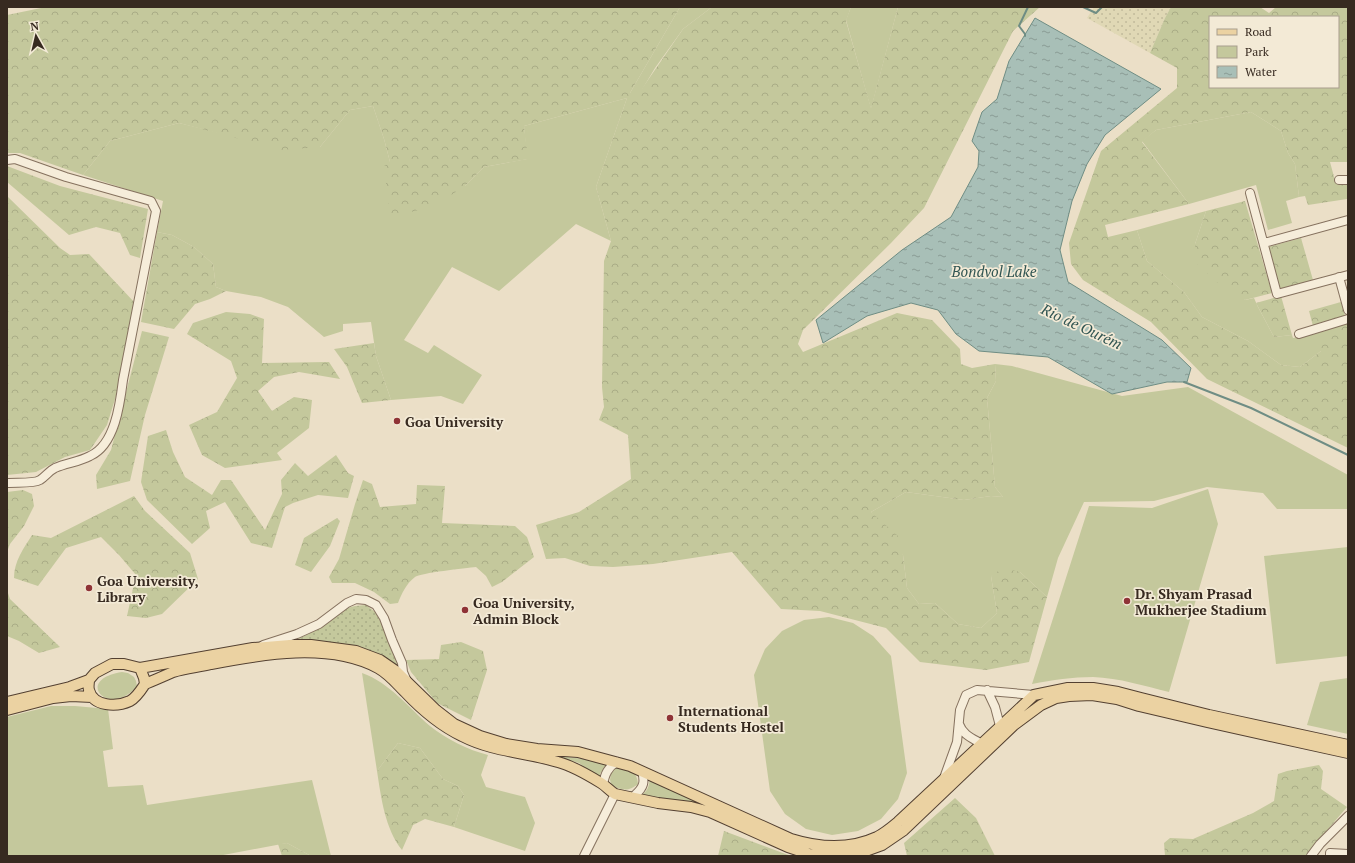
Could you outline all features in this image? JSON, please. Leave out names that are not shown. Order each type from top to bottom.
[{"type":"main road","points":[[7,702],[70,687],[89,680],[95,673],[112,664],[124,664],[140,668],[253,648],[290,644],[311,645],[356,652],[380,660],[396,671],[436,710],[454,724],[480,736],[506,744],[537,749],[578,752],[617,762],[642,771],[791,839],[811,845],[836,847],[858,844],[878,836],[898,822],[1024,716],[1041,704],[1056,698],[1092,695],[1148,704],[1295,738],[1348,753]]},
{"type":"main road","points":[[89,680],[89,690],[97,702],[112,705],[129,701],[137,696],[145,684],[174,672],[250,657],[311,652],[356,660],[378,668],[393,679],[431,716],[462,736],[477,743],[505,752],[559,762],[603,784],[609,790],[625,795],[710,812],[788,847],[809,854],[836,856],[860,853],[882,845],[904,830],[982,744],[1034,695],[1068,688],[1093,688],[1118,692],[1148,704]]},
{"type":"main road","points":[[140,668],[145,684]]},
{"type":"main road","points":[[7,710],[65,696],[92,696]]},
{"type":"main road","points":[[1295,738],[1348,745]]},
{"type":"street","points":[[7,160],[15,159],[66,177],[151,201],[156,210],[123,380],[120,405],[115,423],[105,444],[98,452],[91,456],[56,468],[39,481],[7,483]]},
{"type":"street","points":[[1339,180],[1348,180]]},
{"type":"street","points":[[1250,193],[1278,294],[1348,275]]},
{"type":"street","points":[[1264,243],[1348,220]]},
{"type":"street","points":[[1339,277],[1348,310]]},
{"type":"street","points":[[1299,334],[1348,319]]},
{"type":"street","points":[[253,648],[297,634],[319,624],[356,599],[366,600],[376,605],[384,618],[408,682]]},
{"type":"street","points":[[947,781],[957,742],[960,710],[966,695],[977,690],[987,690],[1034,695]]},
{"type":"street","points":[[987,690],[996,707],[1000,726]]},
{"type":"street","points":[[959,723],[965,734],[982,744]]},
{"type":"street","points":[[603,784],[604,775],[609,766],[617,762]]},
{"type":"street","points":[[584,856],[625,795],[643,786],[644,780],[642,771]]},
{"type":"street","points":[[1311,856],[1320,844],[1348,816]]},
{"type":"street","points":[[1330,856],[1330,853],[1348,854]]},
{"type":"shaded area","points":[[1094,7],[1171,7],[1150,53],[1087,18]]},
{"type":"green space","points":[[46,7],[680,7],[630,93],[639,93],[683,29],[712,7],[851,7],[846,21],[871,108],[898,7],[1040,7],[1013,31],[924,208],[891,243],[803,330],[798,344],[803,352],[897,313],[932,320],[960,349],[961,364],[972,368],[995,364],[996,381],[987,398],[995,487],[1003,497],[991,496],[964,500],[906,492],[871,512],[898,536],[903,555],[907,588],[919,604],[935,603],[958,624],[981,628],[997,613],[991,576],[1003,568],[1020,572],[1047,597],[1029,662],[986,670],[920,662],[886,628],[820,611],[781,609],[732,552],[653,564],[613,567],[590,566],[565,558],[546,559],[536,525],[579,512],[631,479],[628,435],[599,420],[604,407],[602,387],[604,261],[611,241],[596,187],[627,98],[524,126],[528,159],[484,167],[465,186],[436,205],[390,218],[384,166],[390,162],[373,106],[350,110],[320,147],[282,150],[179,123],[110,141],[83,175],[20,153],[7,153],[7,15]]},
{"type":"green space","points":[[680,7],[712,7],[683,29],[655,68],[640,93],[630,93]]},
{"type":"green space","points":[[851,7],[898,7],[871,109],[846,20]]},
{"type":"green space","points":[[1171,7],[1260,7],[1269,13],[1276,7],[1348,7],[1348,162],[1330,162],[1336,184],[1348,184],[1348,202],[1347,199],[1308,205],[1305,196],[1299,197],[1295,164],[1288,153],[1281,131],[1251,112],[1156,130],[1142,142],[1189,204],[1105,225],[1108,237],[1137,230],[1147,261],[1184,292],[1202,317],[1248,341],[1281,365],[1300,367],[1321,351],[1321,332],[1347,323],[1348,448],[1207,379],[1151,322],[1083,280],[1071,264],[1069,243],[1101,151],[1177,88],[1177,68],[1150,53]]},
{"type":"green space","points":[[627,98],[596,187],[611,241],[576,224],[499,291],[452,267],[404,340],[428,353],[434,345],[482,375],[463,404],[441,396],[391,400],[376,356],[371,322],[343,324],[343,331],[324,337],[288,307],[261,297],[226,291],[216,287],[213,264],[194,247],[172,235],[157,232],[163,201],[83,175],[110,141],[179,123],[220,133],[320,147],[350,110],[373,106],[390,162],[465,186],[484,167],[527,159],[524,126]]},
{"type":"green space","points":[[1251,112],[1281,131],[1288,153],[1295,164],[1299,197],[1286,201],[1292,223],[1268,230],[1256,185],[1189,204],[1142,141],[1156,130]]},
{"type":"green space","points":[[7,166],[60,186],[148,209],[140,258],[130,255],[120,233],[96,227],[69,235],[7,182]]},
{"type":"green space","points":[[7,196],[60,248],[70,255],[89,254],[135,303],[120,383],[107,425],[90,450],[65,457],[36,472],[7,475]]},
{"type":"green space","points":[[1245,201],[1272,293],[1245,300],[1220,285],[1195,262],[1195,244],[1206,211]]},
{"type":"green space","points":[[1206,211],[1195,244],[1245,300],[1254,298],[1274,337],[1292,335],[1293,338],[1321,332],[1321,351],[1300,367],[1281,365],[1248,341],[1202,317],[1184,292],[1147,261],[1137,230]]},
{"type":"green space","points":[[157,232],[172,235],[194,247],[213,264],[216,287],[226,291],[195,304],[174,329],[141,322]]},
{"type":"green space","points":[[1301,238],[1313,280],[1279,289],[1268,247]]},
{"type":"green space","points":[[1281,296],[1292,335],[1274,337],[1256,303]]},
{"type":"green space","points":[[1341,302],[1345,316],[1313,326],[1309,311]]},
{"type":"green space","points":[[226,312],[250,314],[264,319],[262,363],[329,362],[340,379],[299,372],[274,377],[258,391],[272,411],[294,397],[312,400],[309,428],[277,453],[282,460],[225,468],[202,455],[189,425],[217,412],[237,378],[231,361],[187,334],[193,323]]},
{"type":"green space","points":[[142,331],[169,337],[145,415],[130,481],[97,489],[96,475],[111,450]]},
{"type":"green space","points":[[374,343],[376,356],[391,400],[362,403],[347,367],[334,349]]},
{"type":"green space","points":[[995,364],[1012,366],[1122,396],[1188,387],[1348,475],[1348,509],[1277,509],[1263,493],[1207,487],[1154,501],[1084,502],[1058,558],[1047,597],[1020,572],[991,576],[997,613],[981,628],[958,624],[935,603],[919,604],[907,588],[903,555],[871,512],[906,492],[964,500],[991,496],[1003,497],[995,487],[987,398],[996,381]]},
{"type":"green space","points":[[166,430],[173,452],[185,477],[212,495],[221,480],[231,480],[265,530],[282,494],[281,480],[295,463],[308,476],[336,455],[348,473],[354,476],[348,498],[318,495],[285,507],[272,548],[251,543],[225,502],[206,511],[210,528],[192,544],[147,500],[141,482],[148,436]]},
{"type":"green space","points":[[363,480],[372,484],[380,507],[416,504],[417,485],[445,486],[442,523],[515,526],[527,537],[534,557],[502,582],[492,587],[486,576],[476,567],[419,575],[415,577],[407,586],[398,603],[390,604],[374,592],[355,583],[332,583],[329,577],[339,559]]},
{"type":"green space","name":"Dr. Shyam Prasad Mukherjee Stadium","points":[[1208,489],[1218,524],[1169,692],[1122,681],[1093,677],[1062,679],[1032,684],[1089,506],[1152,508]]},
{"type":"green space","points":[[23,490],[32,494],[34,506],[24,526],[10,544],[7,552],[7,492]]},
{"type":"green space","points":[[134,496],[145,511],[190,553],[198,579],[162,614],[146,618],[127,616],[136,575],[101,537],[66,548],[38,586],[14,578],[14,572],[18,560],[32,535],[51,538]]},
{"type":"green space","points":[[337,518],[340,521],[330,546],[311,572],[295,565],[304,538]]},
{"type":"green space","points":[[1348,547],[1348,656],[1276,664],[1264,556]]},
{"type":"green space","points":[[7,590],[10,599],[60,647],[39,653],[19,641],[7,636]]},
{"type":"green space","points":[[366,605],[375,612],[382,624],[400,672],[369,651],[332,643],[295,640],[309,634],[343,609]]},
{"type":"green space","points":[[829,617],[853,623],[873,636],[891,656],[907,773],[898,799],[881,819],[858,831],[832,835],[806,829],[785,814],[770,791],[754,675],[765,649],[782,631],[804,620]]},
{"type":"green space","points":[[461,642],[483,651],[487,670],[471,720],[437,703],[411,672],[406,660],[439,659],[441,645]]},
{"type":"green space","points":[[122,672],[128,673],[134,677],[137,686],[127,695],[116,699],[107,698],[101,694],[98,689],[99,682],[107,676]]},
{"type":"green space","points":[[362,673],[372,677],[390,689],[430,726],[450,740],[488,755],[481,775],[486,787],[525,797],[535,823],[525,851],[454,827],[464,795],[458,786],[443,779],[420,748],[398,743],[377,771]]},
{"type":"green space","points":[[1348,678],[1348,734],[1307,725],[1320,682]]},
{"type":"green space","points":[[51,706],[75,706],[108,709],[113,749],[103,751],[108,787],[143,785],[147,805],[312,780],[331,856],[311,856],[287,843],[218,856],[7,856],[7,717]]},
{"type":"green space","points":[[398,743],[420,748],[443,779],[458,786],[464,795],[454,827],[425,819],[413,825],[402,850],[396,842],[388,823],[382,802],[377,771]]},
{"type":"green space","points":[[557,756],[585,759],[607,765],[600,774],[600,779],[579,763]]},
{"type":"green space","points":[[1319,765],[1323,771],[1321,789],[1347,807],[1305,856],[1165,856],[1164,843],[1170,838],[1193,839],[1253,813],[1274,801],[1278,774]]},
{"type":"green space","points":[[615,768],[628,770],[634,773],[638,784],[625,790],[612,786],[610,780],[611,773]]},
{"type":"green space","points":[[650,777],[723,814],[640,796],[648,788]]},
{"type":"green space","points":[[955,798],[976,818],[995,856],[907,856],[904,843]]},
{"type":"green space","points":[[724,831],[791,856],[718,856]]},
{"type":"green space","points":[[287,843],[311,856],[282,856],[278,844]]},
{"type":"water","name":"Bondvol Lake","points":[[1035,18],[1161,89],[1105,135],[1087,164],[1072,201],[1060,250],[1068,282],[1162,340],[1191,368],[1187,382],[1167,382],[1112,394],[1048,357],[979,351],[956,334],[938,310],[911,303],[867,316],[823,343],[816,320],[902,250],[951,217],[978,167],[979,151],[972,141],[982,112],[997,99],[1009,61]]},
{"type":"waterway","name":"Rio de Ourém","points":[[1025,36],[1019,26],[1028,7]]},
{"type":"waterway","name":"Rio de Ourém","points":[[1083,7],[1096,13],[1102,7]]},
{"type":"waterway","name":"Rio de Ourém","points":[[1184,382],[1251,408],[1348,455]]},
{"type":"place","name":"Goa University","points":[[397,421]]},
{"type":"place","name":"Goa University, Library","points":[[89,588]]},
{"type":"place","name":"Dr. Shyam Prasad Mukherjee Stadium","points":[[1127,601]]},
{"type":"place","name":"Goa University, Admin Block","points":[[465,610]]},
{"type":"place","name":"International Students Hostel","points":[[670,718]]}]
